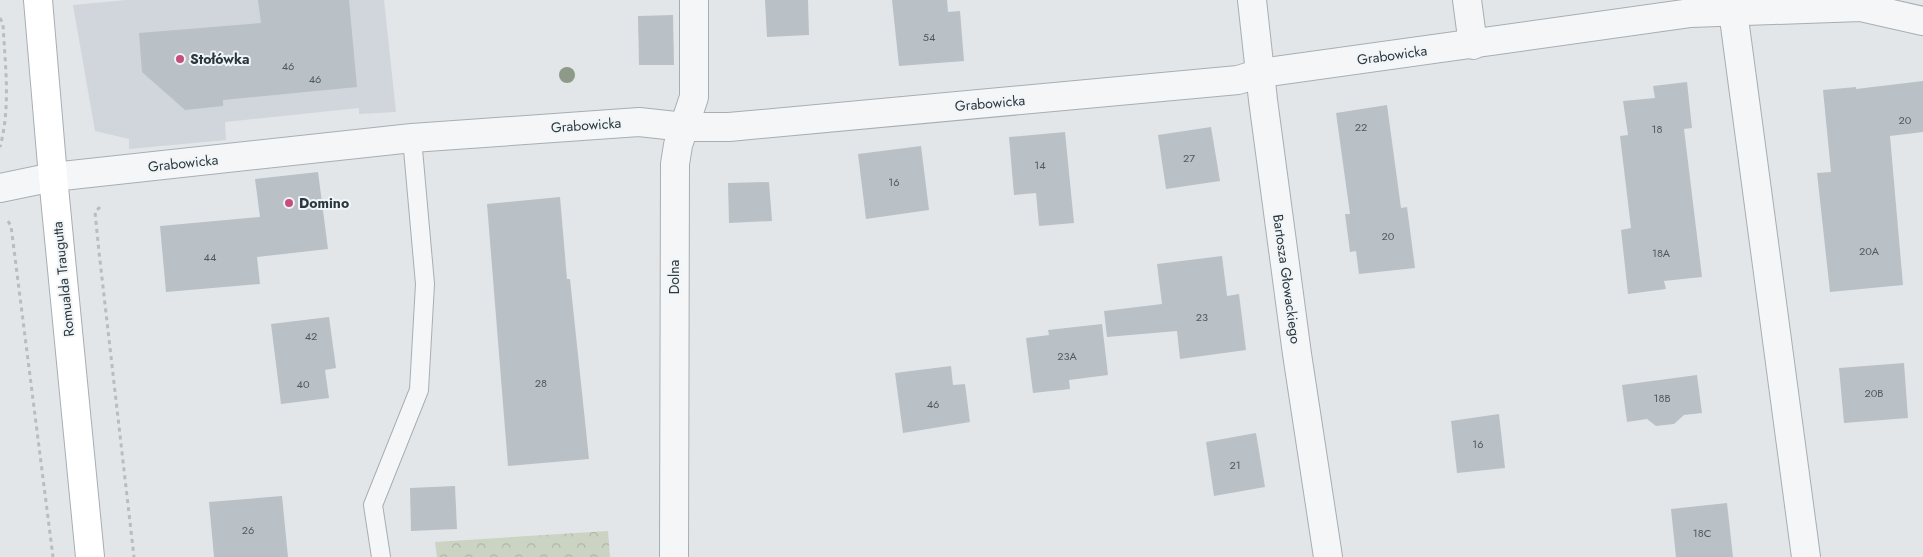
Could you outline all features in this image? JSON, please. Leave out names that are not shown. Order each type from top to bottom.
[{"type":"street","name":"Romualda Traugutta","points":[[38,0],[53,177],[90,557]]},
{"type":"street","name":"Dolna","points":[[674,557],[675,164],[678,145],[694,97],[694,0]]},
{"type":"street","name":"Bartosza Głowackiego","points":[[1252,0],[1263,100],[1296,344],[1328,557]]},
{"type":"street","points":[[1467,0],[1472,45]]},
{"type":"street","name":"Grabowicka","points":[[0,188],[53,177],[412,138],[639,122],[685,127],[729,127],[1219,82],[1238,80],[1261,73],[1691,13],[1861,7],[1923,21]]},
{"type":"street","points":[[1733,11],[1806,557]]},
{"type":"lane","points":[[381,557],[373,505],[419,390],[425,284],[412,138]]},
{"type":"path","points":[[0,18],[3,24],[7,84],[4,132],[0,147]]},
{"type":"path","points":[[102,206],[96,212],[98,236],[134,557]]},
{"type":"path","points":[[7,218],[11,226],[53,557]]},
{"type":"shaded area","points":[[126,0],[384,0],[396,112],[359,114],[359,108],[225,122],[226,140],[129,149],[129,139],[95,131],[73,5]]},
{"type":"green space","points":[[608,531],[610,557],[437,557],[435,542]]},
{"type":"building","points":[[258,0],[349,0],[357,87],[223,100],[223,106],[185,110],[142,72],[139,33],[261,23]]},
{"type":"building","points":[[765,0],[808,0],[809,35],[767,37]]},
{"type":"building","points":[[892,0],[947,0],[948,12],[960,11],[964,61],[899,66]]},
{"type":"building","points":[[673,15],[674,65],[639,65],[638,16]]},
{"type":"building","points":[[1923,81],[1923,132],[1890,136],[1903,285],[1830,292],[1817,173],[1831,172],[1823,90],[1856,87],[1856,89]]},
{"type":"building","points":[[1687,82],[1692,128],[1684,129],[1702,277],[1664,281],[1666,289],[1628,294],[1621,230],[1631,228],[1620,136],[1628,135],[1623,101],[1655,98],[1653,86]]},
{"type":"building","points":[[1387,105],[1401,208],[1407,207],[1415,268],[1359,274],[1356,251],[1350,252],[1345,214],[1350,214],[1336,113]]},
{"type":"building","points":[[1211,127],[1220,181],[1166,189],[1158,135]]},
{"type":"building","points":[[1065,132],[1074,223],[1039,226],[1036,193],[1014,195],[1009,137]]},
{"type":"building","points":[[921,146],[929,210],[866,219],[858,154]]},
{"type":"building","points":[[318,172],[328,249],[257,257],[260,284],[166,292],[160,226],[260,217],[255,179]]},
{"type":"building","points":[[769,182],[772,221],[729,223],[728,183]]},
{"type":"building","points":[[560,197],[567,279],[570,279],[589,459],[508,466],[487,204]]},
{"type":"building","points":[[1222,256],[1227,296],[1239,294],[1246,350],[1180,359],[1177,331],[1107,337],[1104,311],[1162,304],[1157,264]]},
{"type":"building","points":[[329,317],[336,368],[325,370],[329,398],[281,404],[271,324]]},
{"type":"building","points":[[1102,324],[1108,375],[1069,380],[1070,389],[1033,393],[1026,338],[1049,335],[1048,330]]},
{"type":"building","points":[[1904,363],[1908,418],[1844,423],[1839,368]]},
{"type":"building","points":[[951,366],[953,385],[965,384],[970,422],[903,433],[895,373]]},
{"type":"building","points":[[1697,375],[1702,413],[1684,415],[1674,424],[1656,426],[1647,419],[1627,422],[1622,385]]},
{"type":"building","points":[[1499,414],[1505,468],[1457,473],[1451,421]]},
{"type":"building","points":[[1256,433],[1265,487],[1214,496],[1206,442]]},
{"type":"building","points":[[455,486],[457,529],[411,531],[410,488]]},
{"type":"building","points":[[282,496],[288,557],[214,557],[209,502]]},
{"type":"building","points":[[1727,503],[1733,557],[1676,557],[1671,509]]},
{"type":"place","name":"Stołówka","points":[[180,59]]},
{"type":"place","name":"Domino","points":[[289,203]]}]
